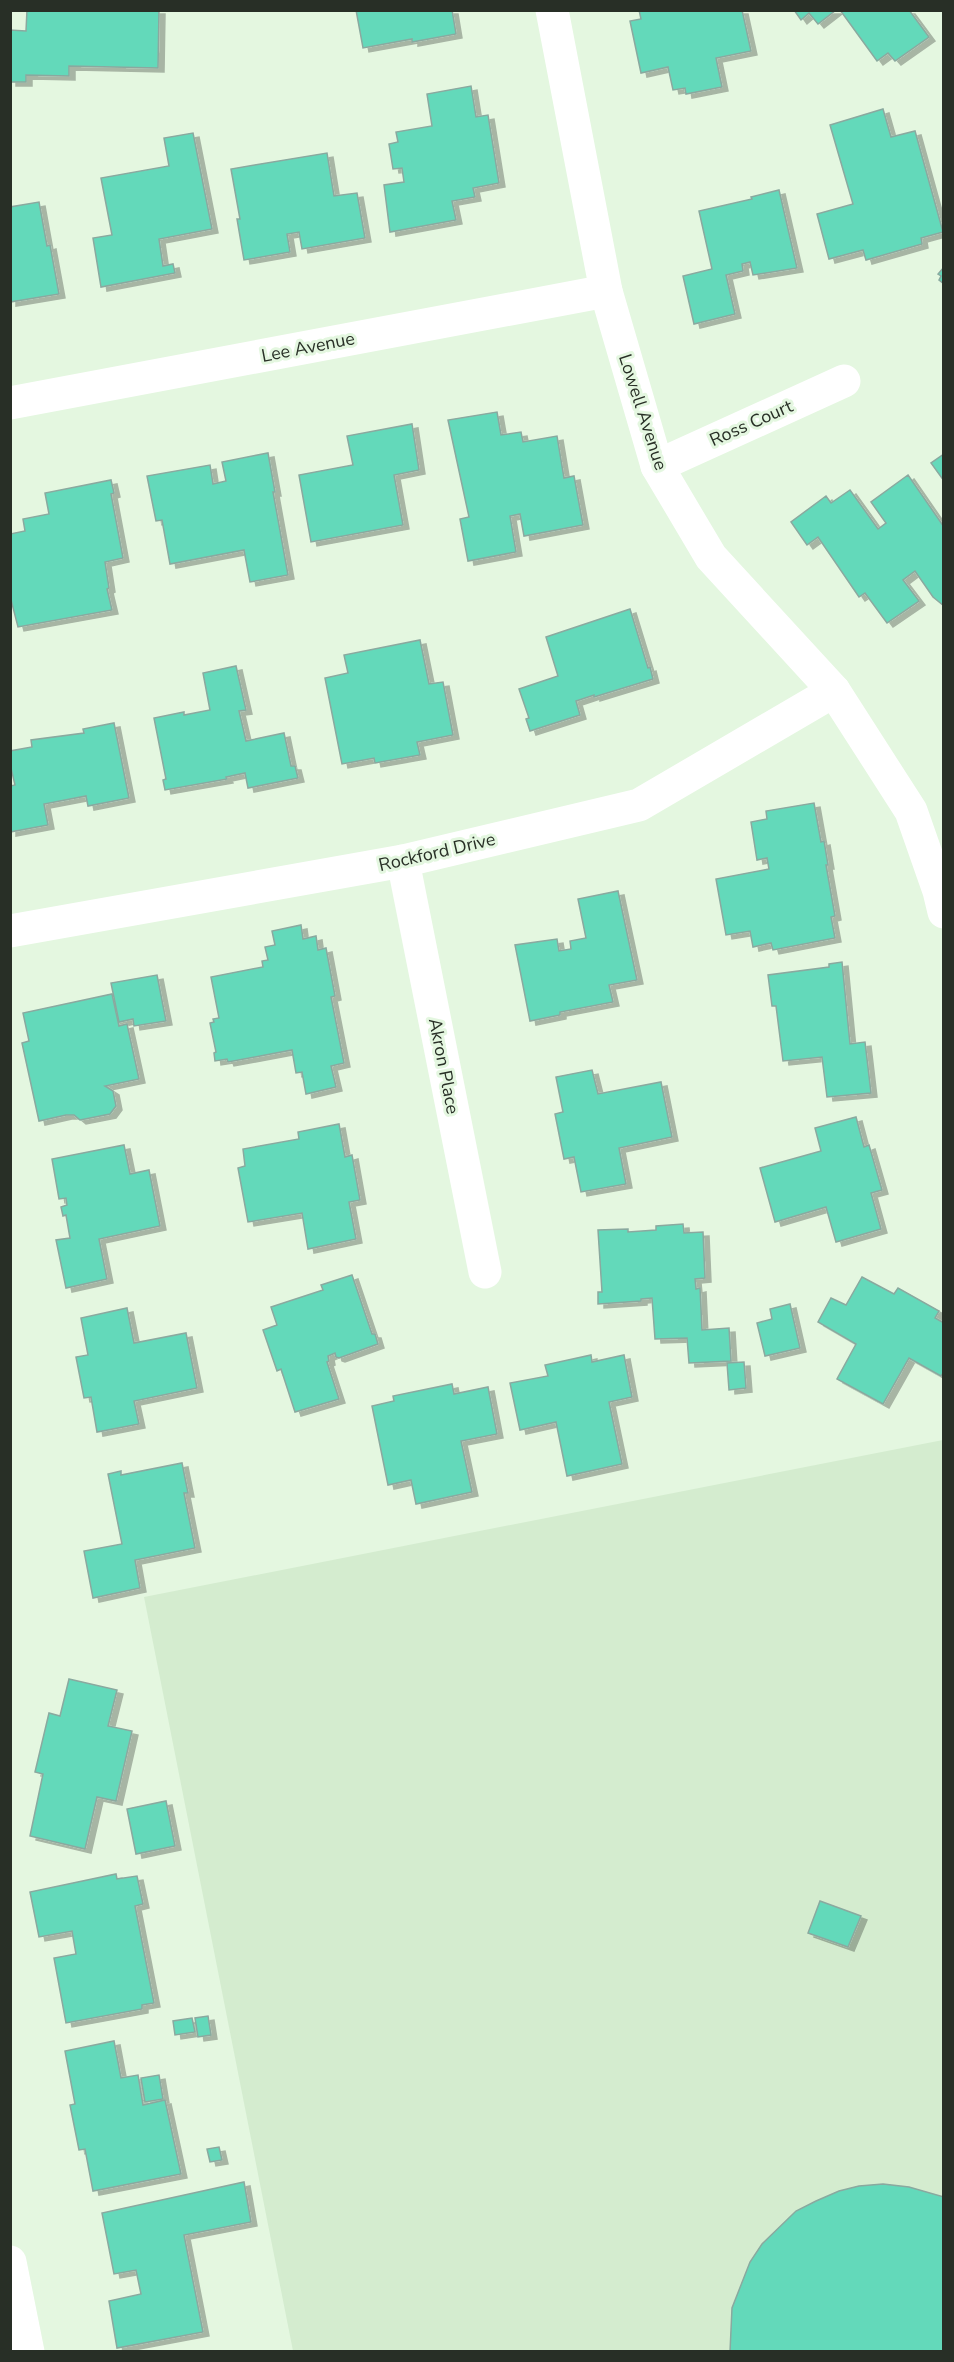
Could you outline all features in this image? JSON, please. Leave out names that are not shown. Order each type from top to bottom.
[{"type":"street","name":"Lowell Avenue","points":[[552,10],[606,291],[657,466],[711,557],[834,692],[911,811],[944,912]]},
{"type":"street","name":"Lee Avenue","points":[[10,403],[606,291]]},
{"type":"street","name":"Ross Court","points":[[657,466],[844,381]]},
{"type":"street","name":"Rockford Drive","points":[[10,931],[403,861],[639,805],[834,692]]},
{"type":"street","name":"Akron Place","points":[[403,861],[485,1272]]},
{"type":"street","points":[[10,2262],[28,2352]]},
{"type":"shaded area","points":[[943,1440],[943,2351],[293,2351],[144,1597]]},
{"type":"building","points":[[27,10],[159,10],[158,68],[69,66],[69,76],[26,75],[26,82],[10,82],[10,30],[26,31]]},
{"type":"building","points":[[356,10],[452,10],[456,34],[363,48]]},
{"type":"building","points":[[639,10],[742,10],[751,51],[716,58],[722,87],[686,94],[685,88],[673,90],[668,67],[641,73],[630,21],[641,19]]},
{"type":"building","points":[[794,10],[836,10],[818,24],[809,13],[801,20]]},
{"type":"building","points":[[840,10],[909,10],[929,37],[895,61],[888,53],[877,61]]},
{"type":"building","points":[[471,86],[476,117],[488,115],[499,183],[473,188],[475,197],[452,201],[456,220],[390,232],[384,185],[404,182],[402,168],[393,169],[389,144],[398,142],[396,132],[432,126],[427,94]]},
{"type":"building","points":[[883,109],[891,137],[915,131],[943,232],[921,238],[922,244],[866,260],[863,250],[829,259],[817,214],[853,204],[830,125]]},
{"type":"building","points":[[193,133],[212,229],[159,239],[163,266],[173,264],[175,273],[101,287],[93,238],[112,235],[101,178],[169,166],[164,138]]},
{"type":"building","points":[[327,153],[334,196],[357,193],[365,238],[302,249],[299,232],[287,234],[290,252],[244,260],[237,219],[240,219],[231,169]]},
{"type":"building","points":[[779,190],[797,268],[753,275],[750,262],[742,264],[743,271],[726,275],[735,314],[694,324],[683,276],[712,269],[699,211],[752,199],[751,197]]},
{"type":"building","points":[[39,202],[59,294],[10,302],[10,207]]},
{"type":"building","points":[[944,267],[944,284],[939,280],[941,276],[938,274]]},
{"type":"building","points":[[497,412],[501,435],[521,432],[523,442],[557,436],[564,478],[574,476],[583,525],[524,536],[520,514],[510,516],[516,552],[468,561],[460,519],[469,517],[448,420]]},
{"type":"building","points":[[412,424],[419,470],[394,475],[403,525],[311,542],[299,475],[353,465],[347,436]]},
{"type":"building","points":[[268,453],[288,575],[250,582],[244,550],[170,564],[162,520],[156,521],[147,476],[210,465],[213,484],[226,481],[222,462]]},
{"type":"building","points":[[944,454],[944,481],[931,463]]},
{"type":"building","points":[[908,475],[944,527],[944,606],[933,597],[915,571],[903,580],[919,601],[887,623],[865,593],[859,597],[818,537],[807,545],[791,522],[826,496],[831,503],[850,490],[878,529],[886,523],[871,502]]},
{"type":"building","points":[[111,480],[114,493],[111,494],[123,558],[105,562],[109,588],[107,589],[112,610],[18,627],[10,596],[10,534],[25,531],[23,519],[49,514],[45,493]]},
{"type":"building","points":[[630,609],[653,679],[576,701],[580,715],[530,731],[526,719],[529,718],[519,689],[558,676],[546,637]]},
{"type":"building","points":[[420,640],[429,684],[443,682],[453,735],[417,742],[420,755],[375,763],[374,758],[342,764],[325,678],[348,673],[344,655]]},
{"type":"building","points":[[236,666],[246,710],[239,711],[246,741],[284,733],[291,766],[295,766],[298,778],[248,788],[245,773],[226,777],[227,779],[165,790],[163,780],[166,779],[154,718],[210,710],[203,673]]},
{"type":"building","points":[[114,723],[129,798],[88,806],[86,796],[44,804],[48,825],[10,832],[10,786],[15,785],[10,764],[10,751],[32,747],[31,740],[84,733],[83,729]]},
{"type":"building","points":[[814,803],[828,865],[826,865],[835,916],[831,917],[835,938],[773,950],[771,943],[753,947],[750,931],[726,935],[716,879],[769,869],[767,858],[757,860],[751,822],[767,819],[766,811]]},
{"type":"building","points":[[618,891],[637,980],[609,985],[613,1002],[560,1012],[560,1015],[530,1021],[515,945],[557,939],[559,951],[571,949],[570,941],[586,938],[578,899]]},
{"type":"building","points":[[301,925],[303,939],[316,936],[318,950],[326,948],[335,996],[331,997],[344,1063],[331,1066],[336,1087],[306,1094],[302,1072],[296,1073],[292,1050],[228,1062],[227,1059],[215,1061],[214,1053],[216,1052],[210,1023],[214,1022],[213,1019],[219,1018],[211,977],[263,967],[262,961],[268,960],[265,947],[275,945],[272,931]]},
{"type":"building","points":[[842,962],[850,1044],[865,1042],[871,1093],[827,1097],[822,1057],[783,1061],[776,1006],[772,1006],[768,975],[829,967],[829,964]]},
{"type":"building","points":[[157,975],[166,1021],[134,1026],[133,1019],[119,1022],[111,983]]},
{"type":"building","points":[[112,994],[119,1026],[127,1024],[139,1079],[105,1086],[113,1091],[116,1106],[110,1114],[80,1120],[74,1115],[66,1115],[39,1121],[22,1043],[29,1041],[23,1013]]},
{"type":"building","points":[[592,1070],[598,1094],[661,1082],[672,1137],[619,1148],[626,1184],[581,1192],[574,1157],[564,1159],[555,1114],[563,1112],[556,1077]]},
{"type":"building","points":[[856,1117],[864,1147],[869,1145],[882,1190],[871,1193],[881,1229],[836,1242],[826,1207],[775,1222],[760,1168],[821,1151],[815,1128]]},
{"type":"building","points":[[339,1124],[345,1157],[352,1155],[360,1200],[349,1202],[356,1239],[308,1249],[302,1213],[248,1222],[238,1168],[245,1166],[243,1149],[299,1139],[298,1132]]},
{"type":"building","points":[[124,1145],[130,1174],[149,1170],[160,1226],[99,1239],[107,1279],[66,1288],[56,1240],[70,1238],[66,1215],[63,1216],[61,1207],[67,1205],[66,1198],[59,1199],[52,1159]]},
{"type":"building","points":[[683,1224],[684,1233],[703,1232],[705,1278],[695,1279],[696,1289],[700,1288],[702,1330],[729,1328],[731,1361],[689,1363],[687,1338],[655,1339],[652,1298],[598,1304],[598,1292],[602,1292],[598,1230],[628,1229],[628,1232],[656,1230],[656,1226]]},
{"type":"building","points":[[352,1275],[372,1334],[375,1334],[378,1344],[339,1358],[335,1353],[328,1356],[329,1361],[327,1362],[339,1399],[295,1412],[281,1369],[277,1371],[263,1330],[277,1325],[271,1307],[323,1290],[321,1285]]},
{"type":"building","points":[[862,1277],[894,1294],[898,1288],[939,1311],[935,1318],[944,1323],[944,1372],[941,1376],[909,1358],[883,1404],[837,1379],[856,1344],[818,1322],[831,1298],[846,1305]]},
{"type":"building","points":[[790,1304],[800,1348],[765,1356],[757,1323],[772,1319],[770,1309]]},
{"type":"building","points":[[127,1308],[134,1343],[186,1333],[197,1388],[134,1401],[139,1424],[97,1432],[91,1397],[84,1398],[76,1357],[88,1355],[81,1318]]},
{"type":"building","points":[[591,1355],[592,1362],[624,1355],[632,1397],[609,1402],[622,1464],[567,1476],[556,1422],[520,1430],[510,1383],[548,1376],[545,1365]]},
{"type":"building","points":[[744,1362],[746,1388],[729,1390],[727,1363]]},
{"type":"building","points":[[452,1384],[454,1394],[488,1387],[497,1434],[461,1441],[472,1492],[416,1504],[411,1480],[388,1485],[372,1406],[394,1401],[393,1396]]},
{"type":"building","points":[[182,1463],[188,1493],[184,1493],[195,1548],[135,1560],[140,1588],[93,1598],[84,1551],[122,1544],[108,1474],[121,1471],[121,1475]]},
{"type":"building","points":[[69,1679],[117,1690],[108,1726],[132,1731],[116,1801],[97,1797],[85,1849],[30,1836],[43,1774],[35,1772],[49,1713],[60,1716]]},
{"type":"building","points":[[166,1801],[175,1846],[136,1854],[127,1809]]},
{"type":"building","points":[[116,1874],[117,1879],[137,1876],[143,1904],[135,1906],[154,2003],[142,2005],[142,2009],[66,2023],[54,1958],[76,1954],[72,1931],[39,1937],[30,1892]]},
{"type":"building","points":[[820,1901],[861,1916],[848,1947],[808,1933]]},
{"type":"building","points":[[208,2016],[211,2035],[198,2037],[195,2018]]},
{"type":"building","points":[[192,2018],[195,2032],[175,2035],[173,2021]]},
{"type":"building","points":[[114,2041],[121,2078],[138,2075],[143,2105],[165,2100],[181,2174],[93,2191],[85,2149],[79,2150],[70,2105],[75,2104],[65,2051]]},
{"type":"building","points":[[159,2075],[163,2099],[145,2102],[141,2078]]},
{"type":"building","points":[[219,2147],[222,2160],[210,2162],[207,2149]]},
{"type":"building","points":[[244,2182],[251,2222],[184,2235],[203,2332],[117,2348],[109,2301],[141,2294],[136,2270],[114,2274],[102,2213]]},
{"type":"building","points":[[883,2184],[909,2187],[944,2197],[944,2352],[730,2352],[732,2308],[750,2262],[762,2244],[796,2211],[816,2201],[839,2191]]}]
